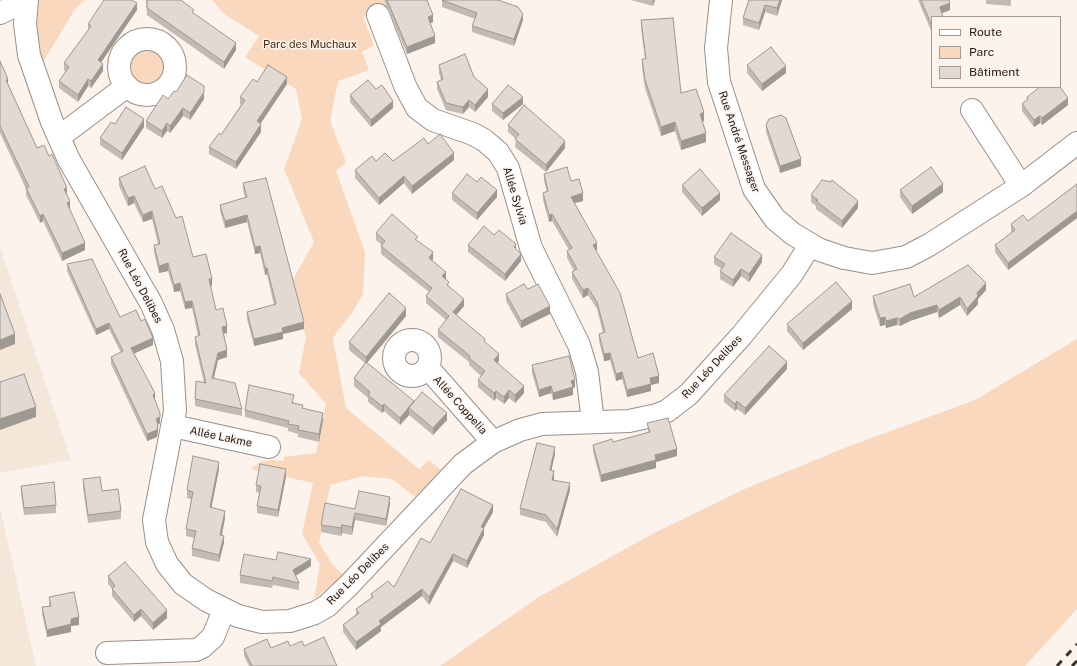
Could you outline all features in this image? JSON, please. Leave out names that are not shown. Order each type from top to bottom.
[{"type":"street","points":[[0,13],[27,0]]},
{"type":"street","name":"Rue Léo Delibes","points":[[27,0],[25,24],[29,55],[46,107],[58,137],[159,319],[172,361],[175,394],[173,426],[156,508],[154,531],[157,542],[167,564],[183,584],[224,610],[238,616],[262,622],[290,621],[315,614],[327,606],[350,586],[463,464],[493,442],[520,430],[542,424],[629,421],[657,415],[667,411],[689,394],[773,298],[792,274],[810,245]]},
{"type":"street","name":"Rue André Messager","points":[[721,0],[716,48],[718,82],[750,178],[760,200],[775,219],[793,234],[820,250],[850,260],[872,263],[893,261],[917,252],[1021,186],[1077,143]]},
{"type":"street","name":"Allée Sylvia","points":[[378,15],[406,88],[417,108],[433,120],[474,134],[484,140],[498,152],[508,168],[531,248],[579,345],[587,372],[593,422]]},
{"type":"street","points":[[58,137],[127,86]]},
{"type":"street","points":[[972,110],[1021,186]]},
{"type":"street","name":"Allée Coppelia","points":[[428,368],[493,442]]},
{"type":"street","name":"Allée Lakme","points":[[173,426],[269,447]]},
{"type":"street","points":[[107,653],[196,650],[202,648],[213,637],[224,610]]},
{"type":"shaded area","points":[[0,247],[71,460],[0,473]]},
{"type":"shaded area","points":[[0,508],[36,666],[0,666]]},
{"type":"green space","points":[[39,0],[85,0],[75,9],[43,62],[36,36]]},
{"type":"green space","name":"Parc des Muchaux","points":[[212,0],[384,0],[388,8],[363,17],[374,45],[362,52],[369,70],[338,81],[330,121],[346,162],[336,171],[365,252],[363,294],[352,313],[336,333],[333,340],[346,408],[419,469],[429,460],[441,470],[415,497],[392,479],[363,476],[330,485],[319,543],[332,564],[344,576],[314,599],[320,564],[302,534],[313,483],[251,469],[260,462],[272,460],[283,461],[284,457],[316,453],[326,404],[299,373],[306,337],[291,283],[314,242],[284,169],[302,119],[296,89],[245,57],[259,36],[223,13]]},
{"type":"green space","points":[[150,49],[157,51],[162,56],[164,66],[162,76],[157,81],[144,83],[137,81],[132,76],[130,63],[132,56],[137,51]]},
{"type":"green space","points":[[1077,339],[1077,609],[1025,666],[440,666],[537,598],[656,532],[747,488],[847,447],[975,400]]},
{"type":"building","points":[[104,0],[131,0],[137,3],[98,60],[103,64],[91,81],[88,79],[78,95],[59,81],[69,67],[64,63],[91,26],[88,24]]},
{"type":"building","points":[[147,0],[181,0],[194,10],[192,12],[236,43],[224,62],[147,8]]},
{"type":"building","points":[[387,0],[427,0],[433,15],[428,17],[435,36],[407,47]]},
{"type":"building","points":[[442,0],[498,0],[518,7],[523,14],[514,39],[472,26],[477,13]]},
{"type":"building","points":[[749,0],[780,0],[777,8],[765,5],[759,23],[743,18]]},
{"type":"building","points":[[921,0],[949,0],[950,3],[940,7],[943,16],[931,16],[931,24]]},
{"type":"building","points":[[673,18],[681,93],[696,89],[704,112],[700,114],[706,133],[681,141],[675,122],[661,127],[645,80],[642,59],[646,59],[641,20]]},
{"type":"building","points":[[771,47],[786,66],[762,84],[747,65]]},
{"type":"building","points":[[465,54],[474,77],[488,89],[475,105],[469,100],[463,107],[446,103],[437,82],[443,79],[439,65]]},
{"type":"building","points":[[0,61],[8,79],[6,80],[37,148],[44,145],[49,156],[52,154],[67,188],[64,189],[70,201],[67,203],[85,243],[62,253],[43,214],[40,216],[26,188],[29,187],[0,126]]},
{"type":"building","points":[[268,65],[287,77],[257,121],[261,124],[236,162],[209,147],[219,133],[221,135],[245,100],[240,97],[253,79],[257,82]]},
{"type":"building","points":[[187,75],[204,86],[204,92],[190,113],[183,108],[170,126],[167,123],[162,131],[146,121],[163,95],[168,99],[174,91],[176,92]]},
{"type":"building","points":[[368,80],[376,89],[382,85],[393,101],[371,120],[350,95]]},
{"type":"building","points":[[508,85],[523,97],[503,113],[492,104]]},
{"type":"building","points":[[1039,88],[1061,88],[1068,98],[1042,118],[1040,116],[1034,120],[1022,104],[1028,99],[1027,97]]},
{"type":"building","points":[[524,105],[565,141],[546,165],[515,139],[519,134],[508,125]]},
{"type":"building","points":[[126,107],[144,119],[122,153],[100,138],[111,122],[115,124]]},
{"type":"building","points":[[781,115],[786,118],[801,159],[780,166],[766,125],[769,119]]},
{"type":"building","points":[[440,134],[454,153],[412,186],[404,176],[379,198],[355,170],[372,156],[376,161],[385,153],[393,161],[424,138],[428,144]]},
{"type":"building","points":[[145,166],[155,189],[162,186],[176,218],[182,216],[193,257],[206,254],[212,279],[209,279],[216,310],[223,308],[227,326],[222,327],[227,350],[218,353],[212,378],[235,383],[242,409],[195,399],[196,381],[206,383],[195,337],[200,335],[192,301],[185,302],[180,283],[174,285],[168,263],[159,266],[154,245],[160,244],[152,211],[143,215],[134,196],[128,198],[119,178]]},
{"type":"building","points":[[567,167],[571,181],[579,179],[583,193],[571,197],[597,243],[593,245],[620,293],[638,358],[653,353],[659,376],[650,378],[651,384],[627,390],[622,372],[616,374],[610,353],[604,354],[599,334],[605,332],[597,302],[588,288],[583,290],[572,272],[577,269],[567,251],[572,248],[552,214],[549,215],[543,193],[548,191],[544,174]]},
{"type":"building","points":[[931,167],[943,184],[912,206],[900,190]]},
{"type":"building","points":[[700,169],[720,193],[702,208],[682,185]]},
{"type":"building","points":[[467,174],[477,182],[481,177],[497,190],[477,213],[452,193]]},
{"type":"building","points":[[266,178],[304,322],[282,328],[283,332],[254,339],[247,312],[276,304],[267,268],[265,268],[260,246],[255,247],[247,215],[225,221],[220,205],[247,197],[243,183]]},
{"type":"building","points":[[822,180],[831,182],[832,180],[858,201],[842,221],[816,201],[818,200],[811,195]]},
{"type":"building","points":[[1077,184],[1077,211],[1008,263],[995,245],[1015,230],[1011,224],[1023,215],[1028,221]]},
{"type":"building","points":[[392,214],[418,237],[415,239],[433,252],[429,258],[446,272],[442,276],[449,282],[447,285],[464,299],[453,312],[485,339],[484,341],[499,354],[494,360],[524,386],[515,395],[509,390],[504,397],[496,391],[494,393],[478,380],[485,371],[469,358],[470,356],[438,330],[449,316],[426,296],[432,288],[381,246],[385,241],[376,233]]},
{"type":"building","points":[[484,226],[494,235],[499,230],[516,244],[514,247],[521,254],[505,274],[468,245]]},
{"type":"building","points":[[731,233],[762,255],[749,274],[741,269],[733,280],[720,271],[725,264],[714,257]]},
{"type":"building","points":[[92,259],[120,317],[136,310],[141,321],[145,319],[153,338],[131,348],[155,393],[153,395],[160,413],[160,417],[156,419],[158,424],[157,430],[147,434],[111,357],[123,351],[109,323],[96,329],[67,264]]},
{"type":"building","points":[[968,265],[986,283],[977,293],[978,296],[967,309],[960,297],[939,310],[937,305],[910,313],[900,319],[897,318],[886,321],[885,317],[880,318],[873,296],[910,284],[914,297]]},
{"type":"building","points":[[836,282],[852,301],[803,343],[787,324]]},
{"type":"building","points":[[524,284],[528,289],[538,284],[550,306],[521,321],[506,294]]},
{"type":"building","points":[[389,293],[406,308],[366,357],[349,342]]},
{"type":"building","points":[[0,294],[15,334],[0,340]]},
{"type":"building","points":[[769,346],[787,362],[745,408],[737,401],[735,404],[724,395]]},
{"type":"building","points":[[569,356],[575,380],[571,381],[573,387],[553,393],[551,386],[539,390],[532,365]]},
{"type":"building","points":[[366,362],[414,401],[400,418],[384,404],[382,406],[368,395],[370,392],[354,378]]},
{"type":"building","points":[[24,374],[36,407],[0,419],[0,382]]},
{"type":"building","points":[[249,385],[294,395],[292,403],[303,405],[302,408],[323,413],[319,434],[298,430],[299,426],[288,424],[289,421],[245,410]]},
{"type":"building","points":[[422,392],[447,413],[433,428],[409,408]]},
{"type":"building","points":[[668,418],[677,449],[655,455],[656,460],[601,475],[593,445],[612,439],[613,442],[650,432],[647,423]]},
{"type":"building","points":[[537,443],[555,447],[550,470],[554,471],[552,480],[570,483],[557,529],[546,515],[520,508]]},
{"type":"building","points":[[193,456],[219,462],[210,507],[225,511],[220,535],[224,536],[219,555],[192,548],[196,531],[186,529],[193,492],[187,490]]},
{"type":"building","points":[[260,464],[286,469],[278,510],[257,506],[261,486],[256,485]]},
{"type":"building","points":[[100,477],[102,491],[118,489],[121,511],[88,515],[83,479]]},
{"type":"building","points":[[54,482],[56,505],[24,508],[21,486]]},
{"type":"building","points":[[461,489],[493,505],[481,527],[484,528],[467,561],[453,554],[429,597],[422,589],[379,621],[381,624],[356,642],[343,625],[359,613],[356,609],[373,597],[371,594],[388,581],[394,587],[421,538],[430,543]]},
{"type":"building","points":[[359,491],[390,497],[386,519],[355,513],[352,527],[342,525],[341,528],[321,525],[325,503],[355,509]]},
{"type":"building","points":[[278,552],[311,559],[293,570],[299,583],[273,577],[272,581],[240,575],[244,554],[276,560]]},
{"type":"building","points":[[125,562],[167,610],[153,623],[141,609],[134,615],[112,589],[115,586],[108,576]]},
{"type":"building","points":[[74,592],[79,617],[71,619],[71,624],[47,630],[42,607],[51,606],[49,597]]},
{"type":"building","points":[[324,637],[337,666],[252,666],[244,649],[267,639],[271,648],[288,641],[290,646],[302,641],[304,646]]},
{"type":"railway","points":[[1057,666],[1077,644]]},
{"type":"railway","points":[[1072,666],[1077,661]]}]
